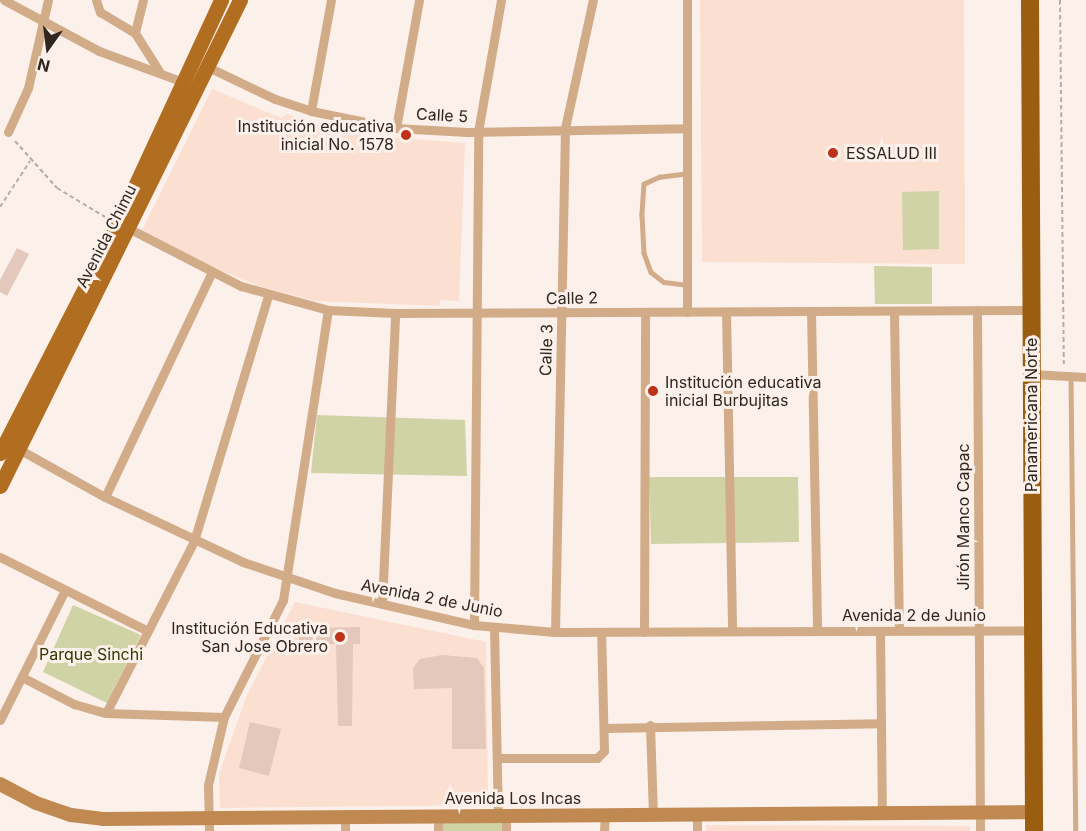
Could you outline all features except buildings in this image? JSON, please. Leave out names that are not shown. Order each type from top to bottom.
[{"type":"highway","name":"Panamericana Norte","points":[[1030,0],[1031,630],[1034,831]]},
{"type":"main road","name":"Avenida Chimu","points":[[0,486],[6,446],[124,226],[190,85],[221,0]]},
{"type":"main road","name":"Avenida Chimu","points":[[190,85],[208,67],[240,0]]},
{"type":"street","points":[[3,0],[99,51],[159,71],[190,85]]},
{"type":"street","points":[[8,132],[28,88],[48,0]]},
{"type":"street","points":[[96,0],[100,12],[135,33],[159,71]]},
{"type":"street","points":[[135,33],[143,0]]},
{"type":"street","points":[[311,111],[331,0]]},
{"type":"street","points":[[396,128],[419,0]]},
{"type":"street","points":[[474,625],[478,132],[501,0]]},
{"type":"street","name":"Calle 3","points":[[555,632],[565,128],[594,0]]},
{"type":"street","points":[[687,0],[687,312]]},
{"type":"street","name":"Calle 5","points":[[208,67],[275,99],[311,111],[396,128],[478,132],[565,128],[686,128]]},
{"type":"street","name":"Calle 2","points":[[124,226],[212,272],[268,296],[328,310],[395,314],[811,311],[894,313],[1031,310]]},
{"type":"street","points":[[105,497],[212,272]]},
{"type":"street","points":[[106,713],[194,542],[268,296]]},
{"type":"street","points":[[209,824],[208,785],[224,717],[283,600],[328,310]]},
{"type":"street","name":"Jirón Manco Capac","points":[[977,310],[980,831]]},
{"type":"street","points":[[811,311],[817,630]]},
{"type":"street","points":[[644,632],[645,312]]},
{"type":"street","points":[[726,312],[732,631]]},
{"type":"street","points":[[894,313],[898,630]]},
{"type":"street","points":[[381,604],[395,314]]},
{"type":"street","points":[[1031,374],[1086,377]]},
{"type":"street","name":"Avenida 2 de Junio","points":[[6,446],[194,542],[287,579],[381,604],[474,625],[555,632],[1031,630]]},
{"type":"street","points":[[0,557],[148,631]]},
{"type":"street","points":[[0,720],[65,590]]},
{"type":"street","points":[[494,628],[498,758],[502,816],[506,831]]},
{"type":"street","points":[[880,631],[882,813]]},
{"type":"street","points":[[498,758],[597,758],[604,751],[601,632]]},
{"type":"street","points":[[22,677],[74,704],[106,713],[224,717]]},
{"type":"street","points":[[604,728],[880,723]]},
{"type":"street","points":[[650,726],[653,814]]},
{"type":"street","name":"Avenida Los Incas","points":[[0,784],[36,803],[103,825],[345,825],[438,815],[1034,812]]},
{"type":"street","points":[[604,831],[605,814]]},
{"type":"street","points":[[697,814],[697,831]]},
{"type":"street","points":[[438,815],[438,831]]},
{"type":"lane","points":[[686,174],[644,184],[642,215],[644,253],[651,272],[664,282],[687,285]]},
{"type":"lane","points":[[1071,376],[1076,831]]},
{"type":"path","points":[[8,132],[30,160],[79,204],[124,226]]},
{"type":"path","points":[[0,207],[30,160]]},
{"type":"shaded area","name":"ESSALUD III","points":[[700,0],[964,0],[965,264],[702,262]]},
{"type":"shaded area","points":[[212,89],[281,118],[287,114],[344,134],[465,143],[459,301],[440,300],[440,306],[315,301],[259,286],[205,264],[142,230]]},
{"type":"shaded area","points":[[295,602],[486,642],[488,805],[220,808],[219,774],[247,695]]},
{"type":"shaded area","points":[[706,825],[970,826],[970,831],[706,831]]},
{"type":"green space","points":[[939,191],[939,249],[903,250],[902,192]]},
{"type":"green space","points":[[874,266],[932,267],[932,304],[875,304]]},
{"type":"green space","points":[[317,415],[465,420],[467,476],[311,473]]},
{"type":"green space","points":[[649,477],[798,477],[799,542],[651,544]]},
{"type":"green space","name":"Parque Sinchi","points":[[73,605],[141,635],[107,703],[43,672]]},
{"type":"green space","points":[[438,815],[506,816],[506,831],[438,831]]},
{"type":"place","name":"Institución educativa inicial No. 1578","points":[[406,135]]},
{"type":"place","name":"ESSALUD III","points":[[833,153]]},
{"type":"place","name":"Institución educativa inicial Burbujitas","points":[[653,391]]},
{"type":"place","name":"Institución Educativa San Jose Obrero","points":[[340,637]]}]
